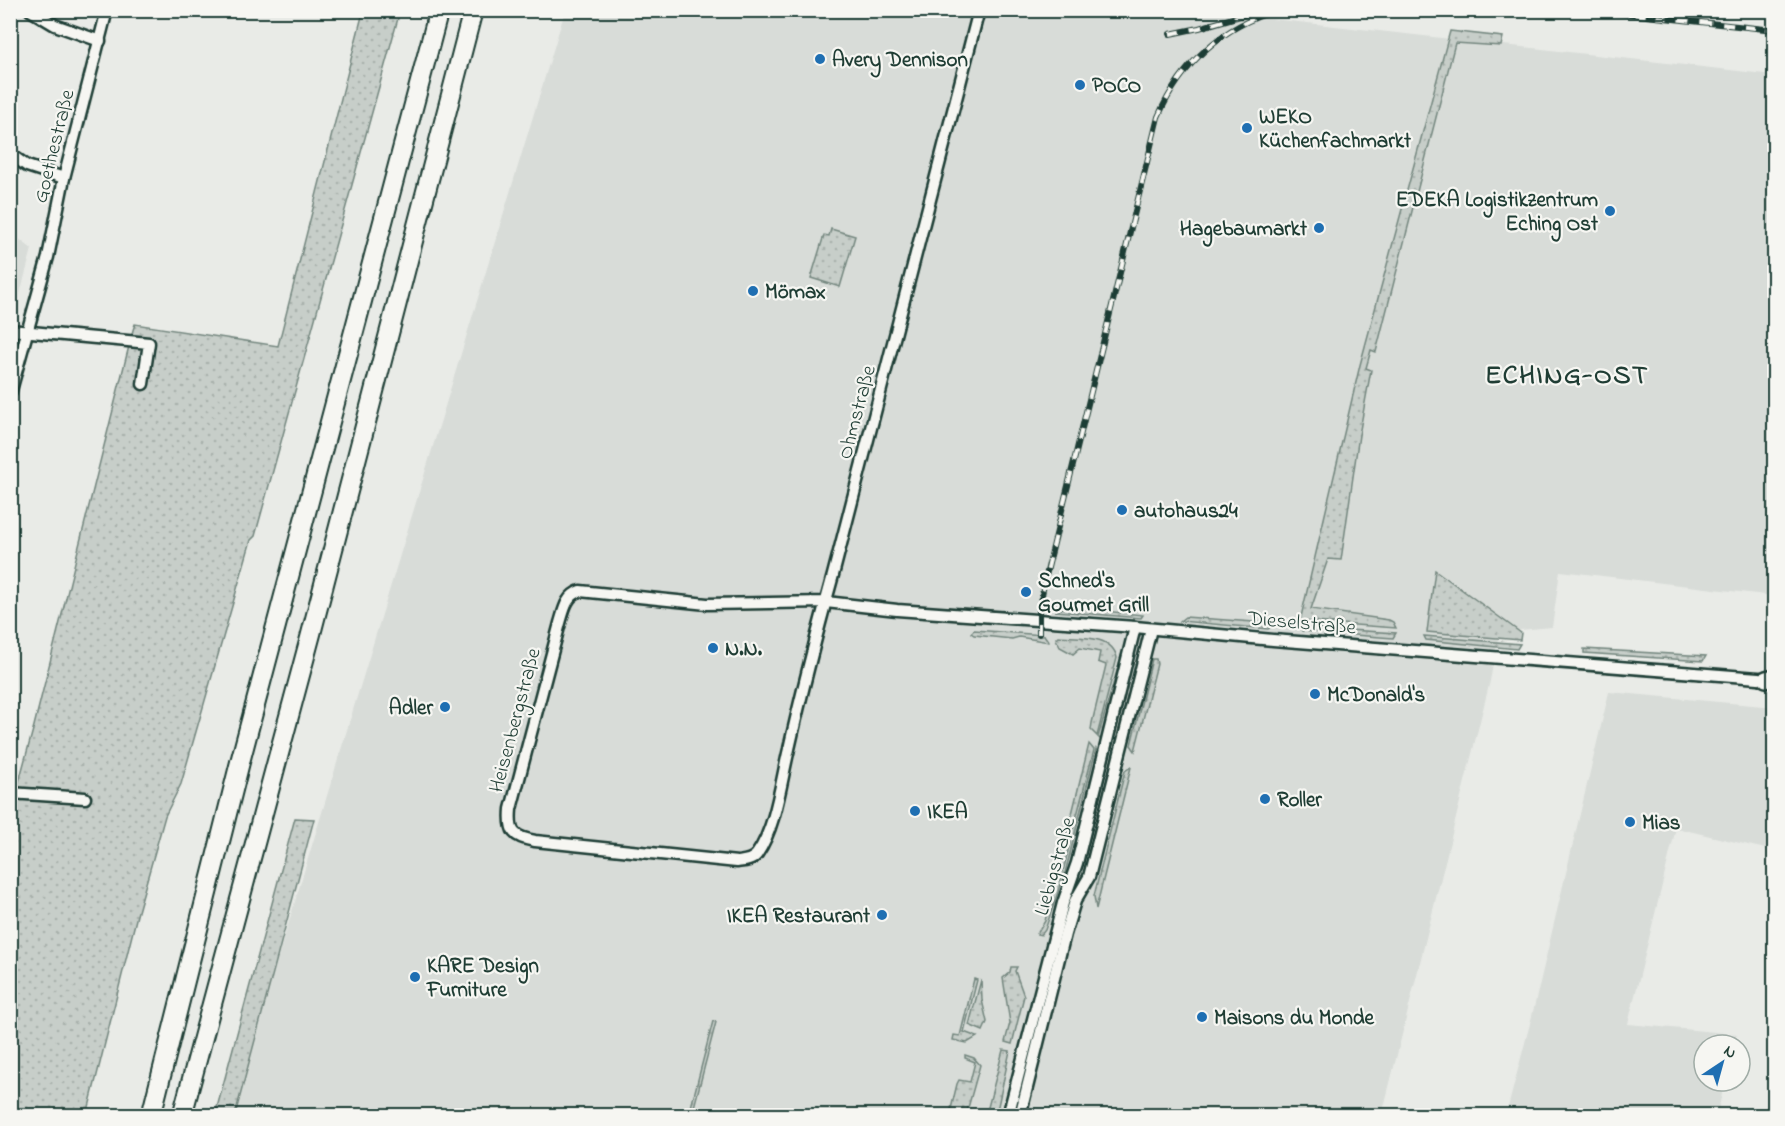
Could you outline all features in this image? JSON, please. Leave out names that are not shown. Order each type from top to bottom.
[{"type":"highway","points":[[151,1116],[240,762],[439,10]]},
{"type":"highway","points":[[182,1116],[308,645],[473,10]]},
{"type":"street","points":[[30,10],[56,25],[100,41]]},
{"type":"street","name":"Goethestraße","points":[[10,394],[48,257],[64,178],[107,10]]},
{"type":"street","name":"Ohmstraße","points":[[771,824],[979,10]]},
{"type":"street","points":[[10,153],[27,166],[64,178]]},
{"type":"street","points":[[10,330],[149,343],[144,384]]},
{"type":"street","name":"Heisenbergstraße","points":[[771,824],[755,857],[737,862],[535,841],[520,838],[515,834],[510,818],[565,605],[573,594],[588,591],[706,604],[826,602]]},
{"type":"street","name":"Dieselstraße","points":[[826,602],[908,611],[1772,678]]},
{"type":"street","name":"Liebigstraße","points":[[1008,1116],[1060,913],[1077,863],[1135,627]]},
{"type":"street","name":"Liebigstraße","points":[[1020,1116],[1065,934],[1075,902],[1089,878],[1151,629]]},
{"type":"street","points":[[10,793],[85,798]]},
{"type":"shaded area","points":[[1191,10],[1774,75],[1774,596],[1560,571],[1552,627],[1499,632],[1490,681],[1382,1115],[235,1116],[256,1030],[565,11]]},
{"type":"shaded area","points":[[361,11],[400,11],[255,536],[251,540],[181,784],[165,816],[137,915],[87,1115],[11,1116],[11,811],[133,330],[135,324],[278,346],[362,16]]},
{"type":"shaded area","points":[[1450,31],[1503,37],[1501,46],[1455,43],[1376,352],[1371,350],[1366,368],[1371,370],[1341,560],[1328,559],[1311,609],[1389,620],[1396,628],[1300,621],[1360,365]]},
{"type":"shaded area","points":[[831,229],[855,236],[840,287],[811,278],[824,235],[829,236]]},
{"type":"shaded area","points":[[11,233],[32,249],[14,316],[10,315]]},
{"type":"shaded area","points":[[1435,570],[1521,633],[1520,640],[1427,632]]},
{"type":"shaded area","points":[[1066,607],[1143,615],[1141,618],[1055,611]]},
{"type":"shaded area","points":[[1185,617],[1277,624],[1268,629],[1180,621]]},
{"type":"shaded area","points":[[1300,627],[1396,633],[1393,638],[1302,631]]},
{"type":"shaded area","points":[[974,630],[1044,635],[1049,642],[1019,637],[1012,639],[974,635],[971,633]]},
{"type":"shaded area","points":[[1059,636],[1101,641],[1114,650],[1117,658],[1097,736],[1091,730],[1106,665],[1098,662],[1100,652],[1080,648],[1073,654],[1060,647],[1056,639]]},
{"type":"shaded area","points":[[1424,636],[1520,644],[1517,649],[1426,640]]},
{"type":"shaded area","points":[[1584,649],[1706,656],[1703,661],[1584,653]]},
{"type":"shaded area","points":[[1122,653],[1123,662],[1102,741],[1098,737]]},
{"type":"shaded area","points":[[1152,659],[1156,659],[1157,664],[1135,751],[1131,745]]},
{"type":"shaded area","points":[[1609,692],[1774,707],[1774,851],[1676,828],[1628,1024],[1726,1033],[1692,1033],[1692,1093],[1722,1093],[1717,1115],[1506,1115],[1532,1016]]},
{"type":"shaded area","points":[[1089,744],[1094,750],[1076,819],[1071,818]]},
{"type":"shaded area","points":[[1096,749],[1099,755],[1074,856],[1062,885]]},
{"type":"shaded area","points":[[1131,767],[1096,909],[1094,896],[1125,771]]},
{"type":"shaded area","points":[[295,818],[314,819],[235,1115],[215,1115]]},
{"type":"shaded area","points":[[1070,820],[1075,822],[1058,892],[1045,930],[1041,935],[1037,934],[1045,921]]},
{"type":"shaded area","points":[[1011,967],[1017,967],[1015,971],[1024,996],[1012,1044],[1005,1042],[1010,1023],[1003,978],[1010,972]]},
{"type":"shaded area","points":[[974,979],[977,980],[964,1032],[977,1037],[967,1043],[953,1040],[954,1035],[960,1036]]},
{"type":"shaded area","points":[[981,980],[982,1000],[987,1022],[983,1031],[969,1025]]},
{"type":"shaded area","points":[[713,1021],[716,1022],[692,1115],[689,1115]]},
{"type":"shaded area","points":[[1003,1050],[1010,1051],[996,1115],[986,1115]]},
{"type":"shaded area","points":[[965,1055],[974,1058],[980,1065],[966,1115],[958,1115],[951,1109],[957,1084],[959,1080],[970,1082],[975,1062],[965,1058]]},
{"type":"railway","points":[[1170,34],[1260,10]]},
{"type":"railway","points":[[1039,634],[1039,612],[1044,584],[1158,117],[1179,80],[1206,49],[1222,36],[1240,26],[1279,10]]},
{"type":"railway","points":[[1591,10],[1774,30]]},
{"type":"place","name":"Avery Dennison","points":[[820,59]]},
{"type":"place","name":"POCO","points":[[1080,85]]},
{"type":"place","name":"WEKO Küchenfachmarkt","points":[[1247,128]]},
{"type":"place","name":"EDEKA Logistikzentrum Eching Ost","points":[[1610,211]]},
{"type":"place","name":"Hagebaumarkt","points":[[1319,228]]},
{"type":"place","name":"Mömax","points":[[753,291]]},
{"type":"place","name":"autohaus24","points":[[1122,510]]},
{"type":"place","name":"Schned's Gourmet Grill","points":[[1026,592]]},
{"type":"place","name":"N.N.","points":[[713,648]]},
{"type":"place","name":"McDonald's","points":[[1315,694]]},
{"type":"place","name":"Adler","points":[[445,707]]},
{"type":"place","name":"Roller","points":[[1265,799]]},
{"type":"place","name":"IKEA","points":[[915,811]]},
{"type":"place","name":"Mias","points":[[1630,822]]},
{"type":"place","name":"IKEA Restaurant","points":[[882,915]]},
{"type":"place","name":"KARE Design Furniture","points":[[415,977]]},
{"type":"place","name":"Maisons du Monde","points":[[1202,1017]]},
{"type":"district","name":"ECHING-OST","points":[[1567,374]]}]
